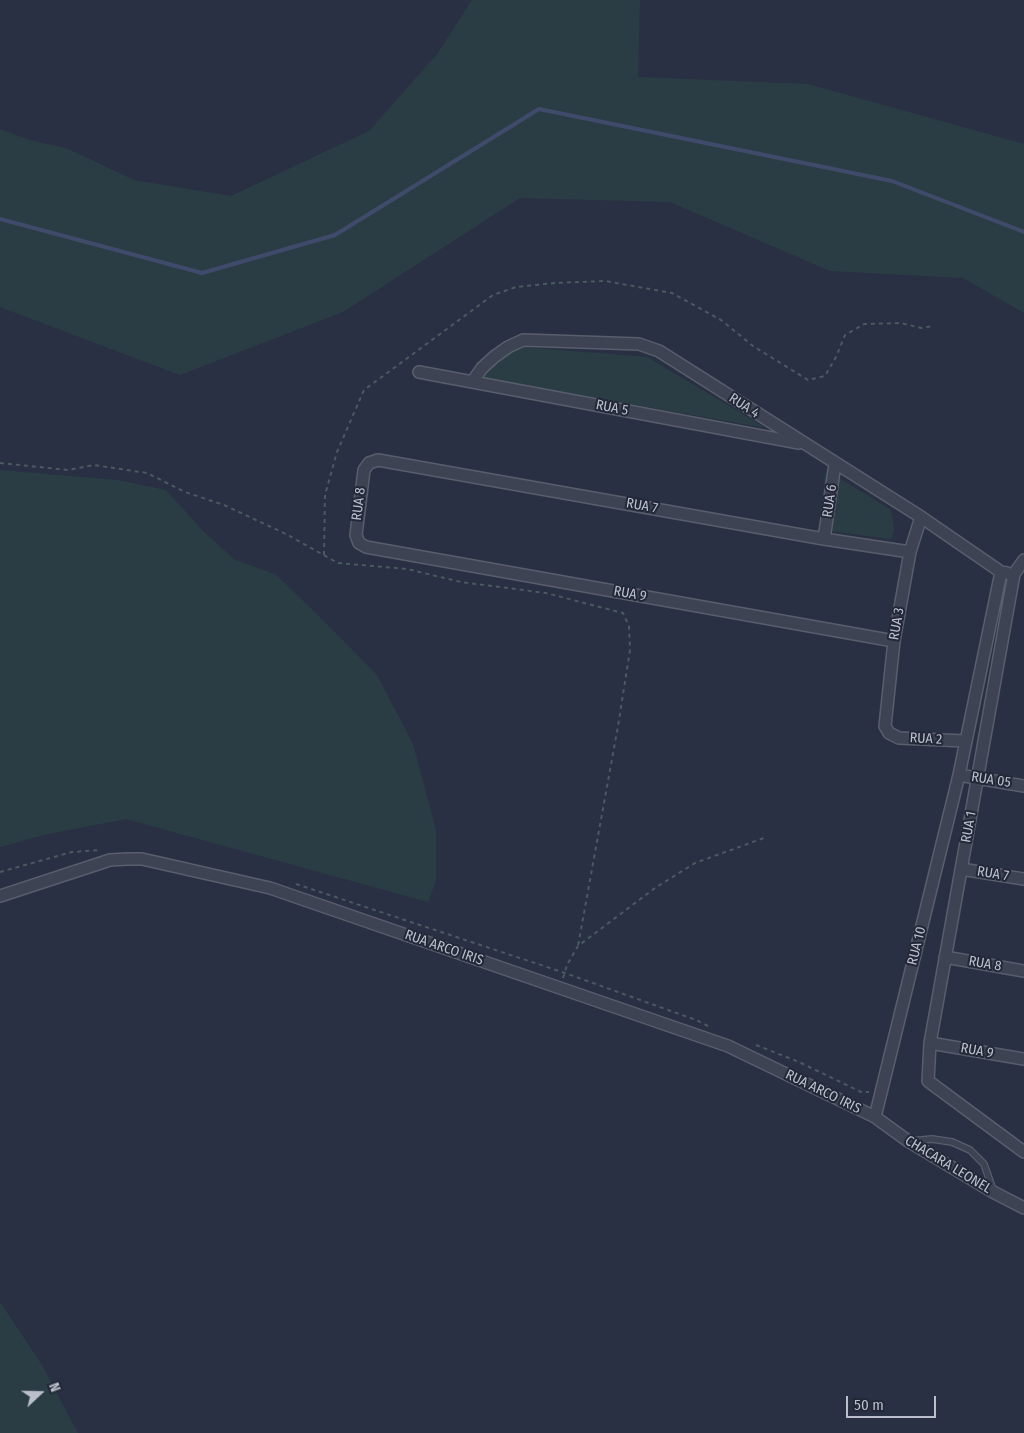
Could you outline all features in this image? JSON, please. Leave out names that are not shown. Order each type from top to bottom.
[{"type":"street","name":"RUA 4","points":[[472,382],[494,356],[523,340],[639,344],[658,351],[921,517],[1000,572]]},
{"type":"street","name":"RUA 5","points":[[419,372],[805,444]]},
{"type":"street","name":"RUA 7","points":[[374,461],[378,460],[824,539],[910,552]]},
{"type":"street","name":"RUA 8","points":[[366,548],[359,543],[356,535],[364,470],[369,463],[374,461]]},
{"type":"street","name":"RUA 6","points":[[824,539],[835,464]]},
{"type":"street","name":"RUA 3","points":[[889,733],[885,726],[894,641],[910,552],[921,517]]},
{"type":"street","name":"RUA 9","points":[[366,548],[894,641]]},
{"type":"street","name":"RUA 1","points":[[1024,560],[1014,574],[930,1043],[928,1080],[1024,1152]]},
{"type":"street","points":[[959,775],[1000,572],[1014,574]]},
{"type":"street","name":"RUA 2","points":[[889,733],[899,738],[965,741]]},
{"type":"street","name":"RUA 05","points":[[959,775],[1024,786]]},
{"type":"street","name":"RUA 10","points":[[875,1117],[959,775]]},
{"type":"street","name":"RUA ARCO IRIS","points":[[0,896],[110,860],[142,859],[270,888],[728,1046],[875,1117]]},
{"type":"street","name":"RUA 7","points":[[961,869],[1024,879]]},
{"type":"street","name":"RUA 8","points":[[945,957],[1024,971]]},
{"type":"street","name":"RUA 9","points":[[930,1043],[1024,1059]]},
{"type":"street","name":"CHACARA LEONEL","points":[[875,1117],[908,1141],[993,1192],[1024,1208]]},
{"type":"lane","points":[[908,1141],[932,1139],[952,1142],[970,1150],[984,1164],[993,1192]]},
{"type":"path","points":[[324,555],[325,495],[338,452],[364,390],[493,295],[516,287],[555,283],[605,282],[672,293],[721,320],[753,346],[808,380],[825,376],[836,357],[845,335],[864,324],[901,323],[921,328],[933,326]]},
{"type":"path","points":[[0,463],[68,470],[94,465],[147,473],[185,492],[224,505],[286,534],[338,563],[406,569],[461,582],[546,593],[623,613],[630,626],[630,650],[618,726],[578,946],[567,965],[558,987]]},
{"type":"path","points":[[578,946],[655,888],[695,863],[764,838]]},
{"type":"shaded area","points":[[472,0],[640,0],[638,77],[808,84],[1024,144],[1024,313],[963,278],[830,271],[670,202],[520,198],[343,312],[180,375],[0,307],[0,129],[29,140],[66,148],[134,180],[231,196],[369,131],[438,53]]},
{"type":"shaded area","points":[[521,347],[647,357],[766,428],[483,378],[480,375],[502,357]]},
{"type":"shaded area","points":[[0,470],[117,480],[166,490],[203,531],[235,560],[275,574],[318,615],[377,675],[413,744],[436,830],[436,880],[428,902],[126,819],[43,835],[0,847]]},
{"type":"shaded area","points":[[831,473],[891,510],[894,529],[892,538],[821,530],[825,474]]},
{"type":"shaded area","points":[[0,1302],[42,1365],[78,1433],[0,1433]]},
{"type":"waterway","points":[[0,219],[202,273],[335,235],[539,109],[892,181],[1024,232]]}]
